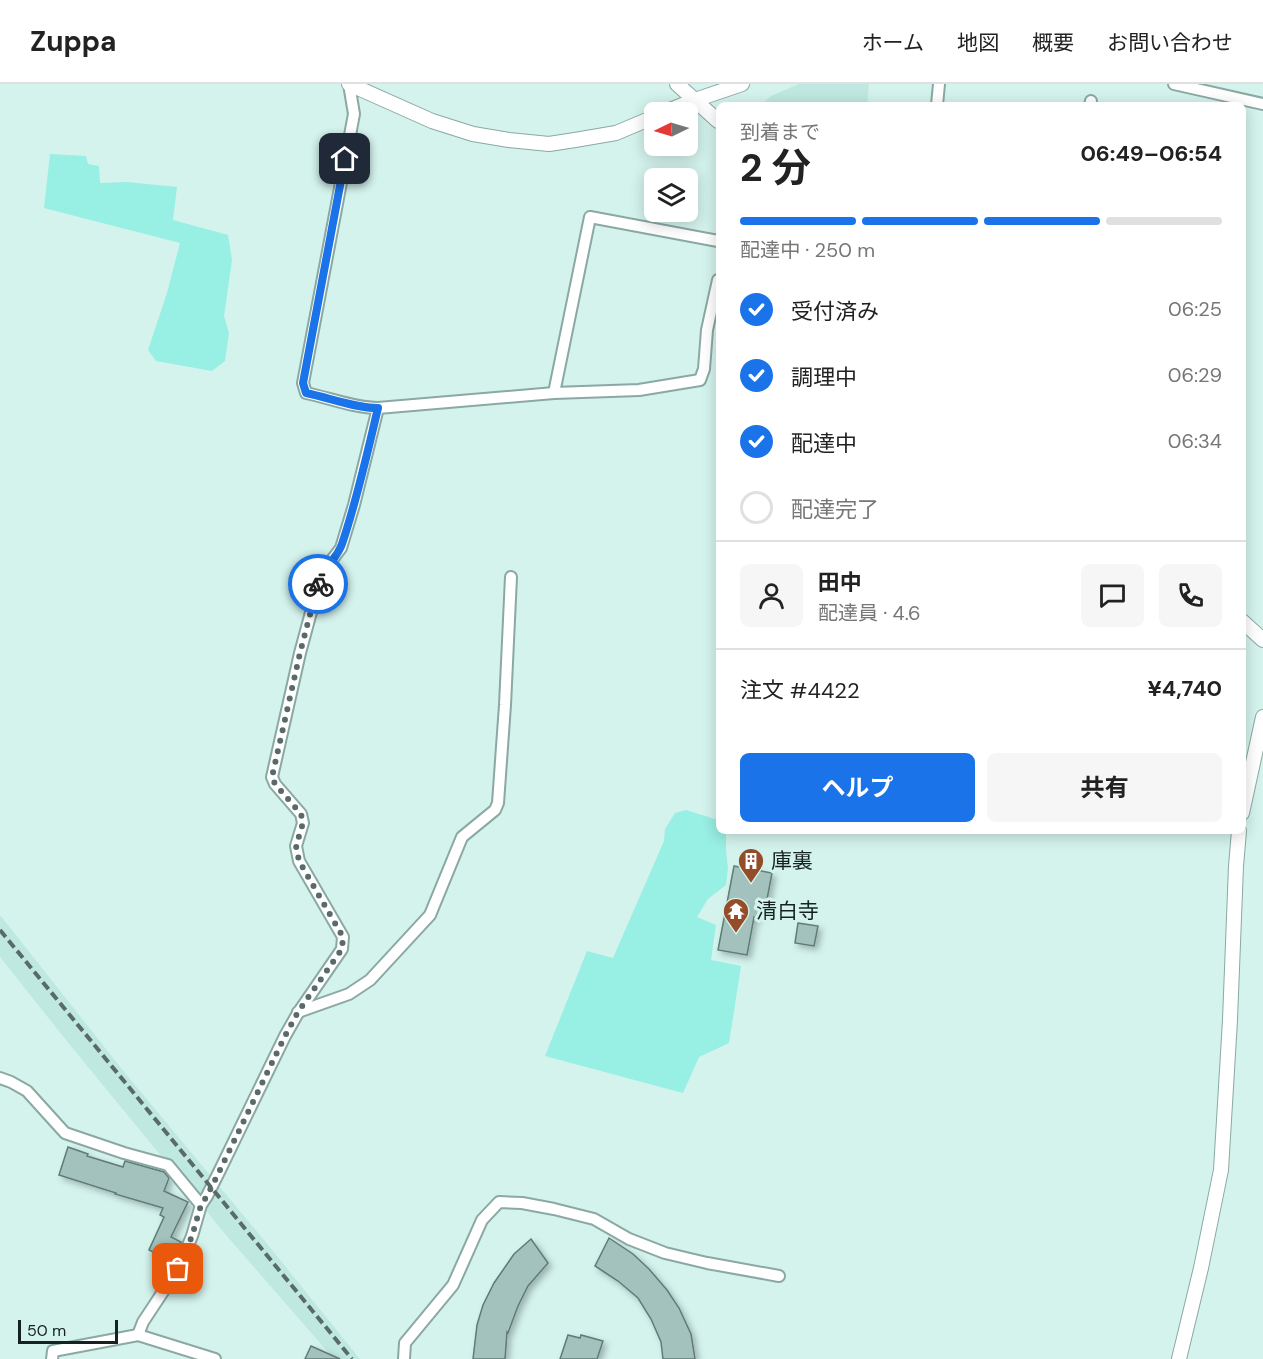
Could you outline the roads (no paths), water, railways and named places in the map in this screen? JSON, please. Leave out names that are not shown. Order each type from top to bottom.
[{"type":"street","points":[[349,84],[432,121],[473,134],[509,140],[549,144],[616,133],[644,121]]},
{"type":"street","points":[[349,84],[354,114],[303,383],[306,393],[363,408],[378,408],[554,393],[639,390],[700,380],[704,369],[707,330],[716,289]]},
{"type":"street","points":[[677,84],[716,119]]},
{"type":"street","points":[[690,102],[742,84]]},
{"type":"street","points":[[937,102],[939,84]]},
{"type":"street","points":[[1174,84],[1263,104]]},
{"type":"street","points":[[554,393],[590,217],[716,241]]},
{"type":"street","points":[[138,1335],[143,1322],[178,1269],[192,1236],[201,1205],[285,1036],[298,1012],[342,949],[343,937],[299,861],[296,846],[303,823],[301,814],[275,784],[272,777],[300,653],[320,579],[341,548],[354,506],[378,408]]},
{"type":"street","points":[[298,1012],[349,994],[370,980],[430,915],[462,837],[495,810],[498,803],[511,577]]},
{"type":"street","points":[[1246,625],[1263,640]]},
{"type":"street","points":[[1246,795],[1263,717]]},
{"type":"street","points":[[1179,1359],[1202,1268],[1221,1170],[1239,834]]},
{"type":"street","points":[[0,1078],[27,1091],[65,1133],[168,1165],[201,1205]]},
{"type":"street","points":[[405,1359],[405,1343],[453,1285],[482,1220],[500,1202],[522,1203],[594,1219],[629,1239],[665,1253],[779,1276]]},
{"type":"street","points":[[52,1359],[53,1351],[138,1335],[215,1359]]},
{"type":"railway","points":[[0,930],[352,1359]]},
{"type":"place","name":"庫裏","points":[[751,884]]},
{"type":"place","name":"清白寺","points":[[736,934]]}]
